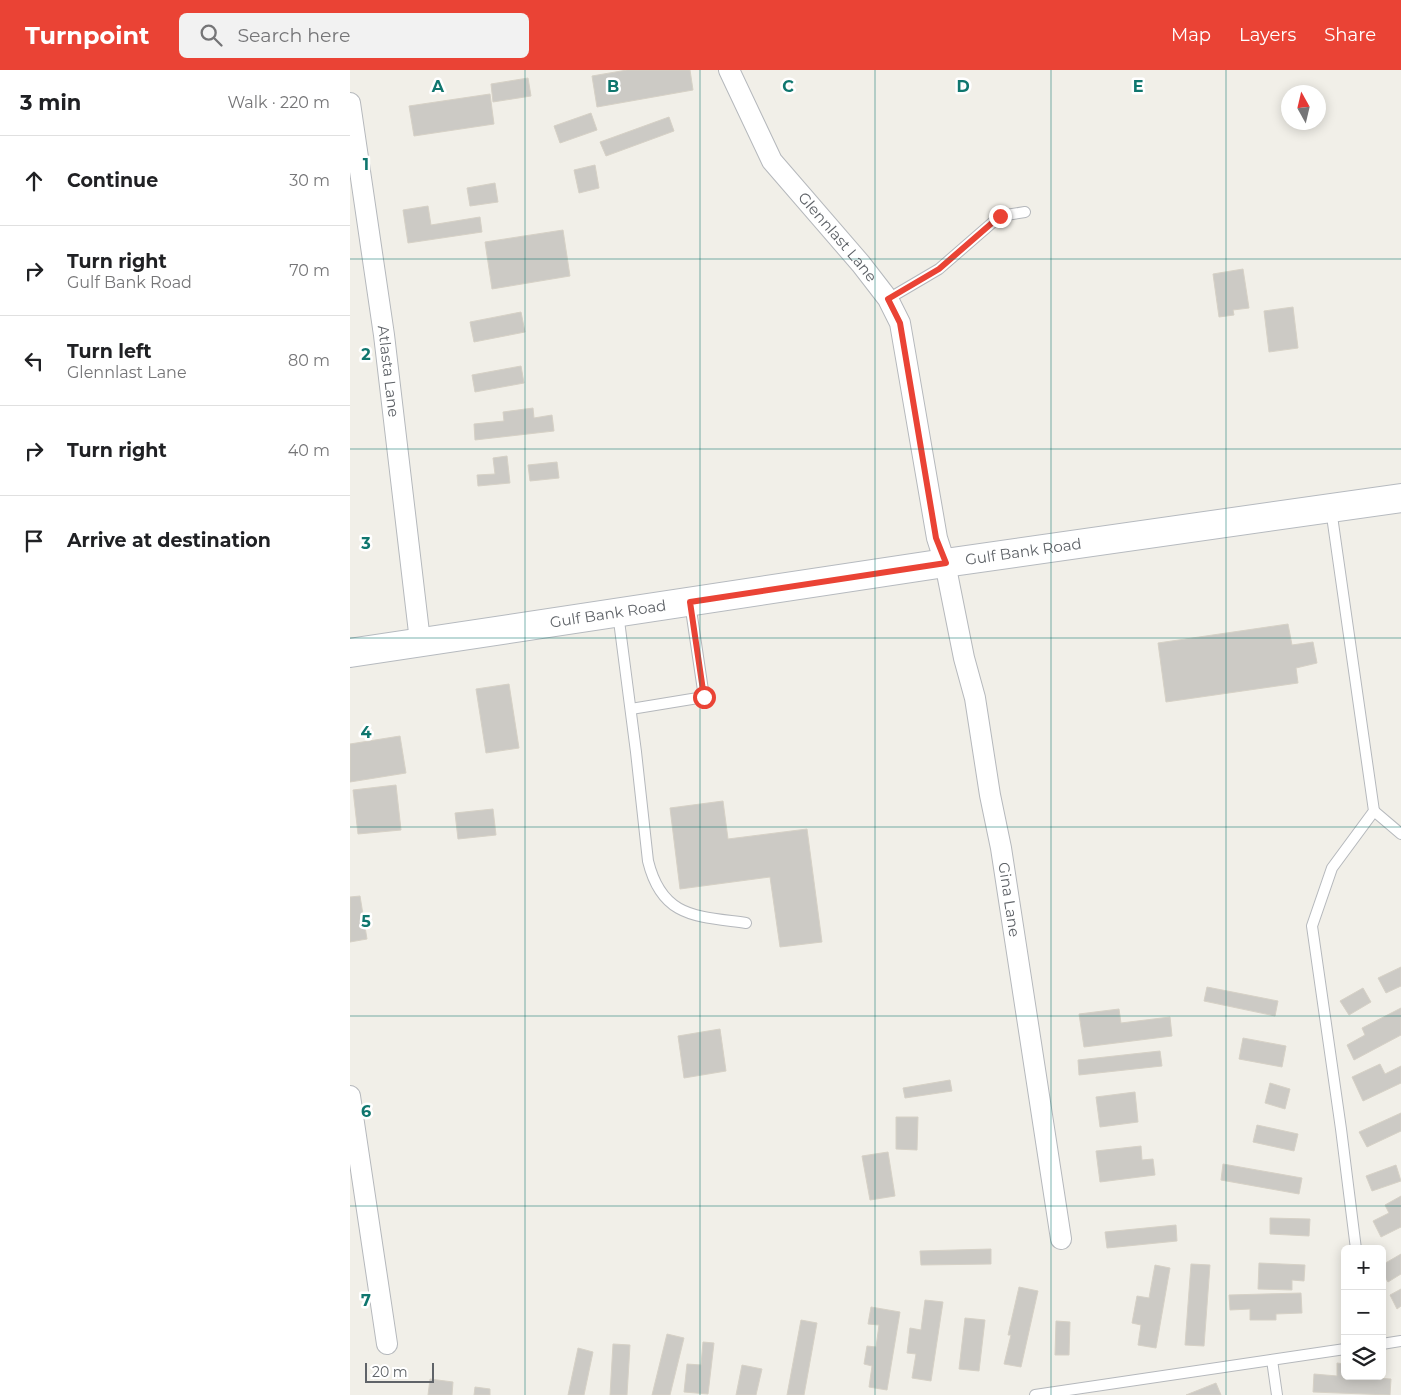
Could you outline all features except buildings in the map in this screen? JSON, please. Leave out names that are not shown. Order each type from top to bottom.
[{"type":"main road","name":"Gulf Bank Road","points":[[350,653],[946,563],[1401,498]]},
{"type":"street","name":"Glennlast Lane","points":[[729,70],[772,161],[861,264],[888,299],[900,323],[936,538],[946,563]]},
{"type":"street","name":"Atlasta Lane","points":[[350,103],[384,335],[420,641]]},
{"type":"street","name":"Gina Lane","points":[[946,563],[964,658],[975,698],[990,795],[1001,848],[1061,1239]]},
{"type":"street","points":[[350,1096],[387,1344]]},
{"type":"lane","points":[[888,299],[939,269],[1000,216],[1025,212]]},
{"type":"lane","points":[[1331,508],[1374,811],[1401,834]]},
{"type":"lane","points":[[631,709],[704,697],[690,602]]},
{"type":"lane","points":[[618,612],[648,860],[652,876],[660,890],[674,906],[686,913],[746,923]]},
{"type":"lane","points":[[1356,1245],[1312,926],[1332,868],[1374,811]]},
{"type":"lane","points":[[1386,1343],[1401,1341]]},
{"type":"lane","points":[[1035,1395],[1341,1350]]},
{"type":"lane","points":[[1272,1360],[1277,1395]]},
{"type":"route","points":[[704,697],[690,602],[946,563],[936,538],[900,323],[888,299],[939,269],[1000,216]]}]
